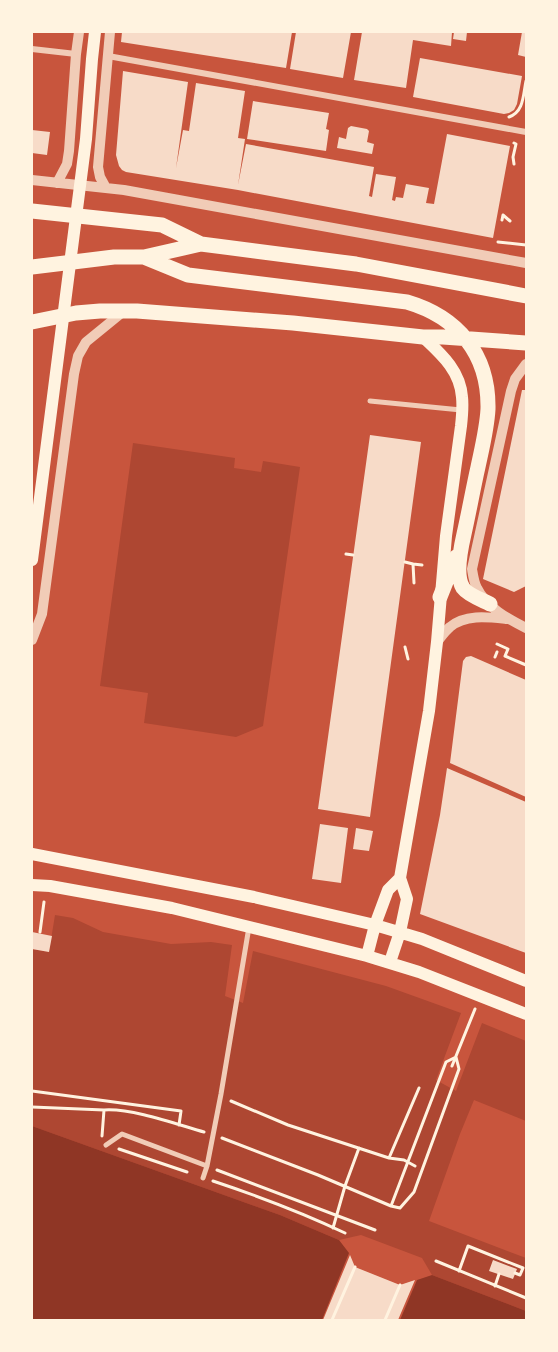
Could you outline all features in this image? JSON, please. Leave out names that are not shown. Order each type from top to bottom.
[{"type":"highway","points":[[32,211],[162,225],[201,244],[356,264],[526,297]]},
{"type":"highway","points":[[32,267],[114,257],[144,257],[201,244]]},
{"type":"highway","points":[[144,257],[188,275],[394,299],[419,306],[442,317],[462,334],[481,364],[488,396],[487,423],[462,544],[459,579],[463,588],[490,604]]},
{"type":"highway","points":[[32,322],[76,313],[124,310],[293,323],[423,338],[443,336],[526,343]]},
{"type":"highway","points":[[440,597],[462,544]]},
{"type":"main road","points":[[32,560],[86,139],[95,32]]},
{"type":"main road","points":[[390,962],[400,932],[407,899],[400,878],[429,711],[446,536],[462,410],[461,390],[453,367],[423,338]]},
{"type":"main road","points":[[32,854],[254,897],[375,925],[433,943],[526,981]]},
{"type":"main road","points":[[32,876],[50,886]]},
{"type":"main road","points":[[368,956],[375,925],[388,891],[400,878]]},
{"type":"main road","points":[[32,885],[50,886],[172,908],[368,956],[484,996],[526,1014]]},
{"type":"street","points":[[57,183],[67,164],[69,151],[79,32]]},
{"type":"street","points":[[106,188],[98,168],[110,32]]},
{"type":"street","points":[[32,49],[76,54]]},
{"type":"street","points":[[108,56],[526,132]]},
{"type":"street","points":[[69,151],[78,162],[86,163],[99,154]]},
{"type":"street","points":[[32,180],[106,188],[526,262]]},
{"type":"street","points":[[32,640],[42,614],[78,356],[86,342],[124,310]]},
{"type":"street","points":[[507,619],[477,589],[472,569],[511,391],[515,379],[526,364]]},
{"type":"street","points":[[370,401],[462,410]]},
{"type":"street","points":[[437,642],[450,626],[462,620],[485,617],[507,619],[526,627]]},
{"type":"street","points":[[203,1178],[221,1094],[249,927]]},
{"type":"street","points":[[106,1145],[122,1134],[207,1166]]},
{"type":"path","points":[[510,117],[517,114],[520,109],[526,81]]},
{"type":"path","points":[[510,140],[516,144],[514,164]]},
{"type":"path","points":[[504,217],[510,221]]},
{"type":"path","points":[[498,242],[526,245]]},
{"type":"path","points":[[346,554],[353,555]]},
{"type":"path","points":[[405,562],[422,565]]},
{"type":"path","points":[[413,564],[414,583]]},
{"type":"path","points":[[497,644],[508,648],[505,656],[526,665]]},
{"type":"path","points":[[405,647],[408,659]]},
{"type":"path","points":[[495,657],[497,652]]},
{"type":"path","points":[[40,932],[44,902]]},
{"type":"path","points":[[452,1066],[475,1009]]},
{"type":"path","points":[[391,1206],[446,1062],[456,1057]]},
{"type":"path","points":[[104,1110],[130,1112],[213,1134],[400,1208],[414,1192],[459,1069],[456,1057]]},
{"type":"path","points":[[389,1158],[418,1088]]},
{"type":"path","points":[[32,1091],[181,1111],[179,1125]]},
{"type":"path","points":[[221,1094],[231,1101],[288,1125],[389,1158],[408,1161],[416,1166]]},
{"type":"path","points":[[333,1228],[359,1148]]},
{"type":"path","points":[[207,1166],[375,1230]]},
{"type":"path","points":[[459,1271],[468,1246],[522,1268],[520,1275],[515,1274]]},
{"type":"path","points":[[436,1261],[526,1298]]},
{"type":"path","points":[[332,1320],[355,1267]]},
{"type":"path","points":[[495,1286],[499,1274]]},
{"type":"path","points":[[386,1320],[400,1285]]},
{"type":"shaded area","points":[[133,443],[235,458],[234,468],[261,472],[263,461],[300,467],[263,726],[236,737],[144,723],[148,693],[100,686]]},
{"type":"shaded area","points":[[55,915],[73,918],[103,932],[171,944],[211,942],[232,945],[225,996],[243,1003],[253,951],[386,986],[461,1013],[436,1080],[456,1091],[482,1023],[526,1041],[526,1121],[474,1100],[429,1221],[526,1258],[526,1311],[432,1275],[422,1258],[361,1235],[339,1240],[280,1215],[32,1126],[32,949],[49,952]]},
{"type":"shaded area","points":[[32,1126],[280,1215],[339,1240],[349,1253],[322,1320],[32,1320]]},
{"type":"shaded area","points":[[432,1275],[526,1311],[526,1320],[400,1320],[417,1280]]},
{"type":"building","points":[[122,32],[292,32],[286,68],[121,42]]},
{"type":"building","points":[[296,32],[351,32],[343,78],[290,69]]},
{"type":"building","points":[[362,32],[452,32],[451,46],[413,40],[406,88],[354,80]]},
{"type":"building","points":[[454,32],[467,32],[466,41],[453,39]]},
{"type":"building","points":[[522,32],[526,32],[526,57],[518,55]]},
{"type":"building","points":[[420,58],[522,76],[514,110],[504,114],[413,97]]},
{"type":"building","points":[[123,71],[188,82],[176,168],[183,130],[189,131],[196,83],[245,91],[238,138],[245,139],[238,185],[246,144],[374,167],[369,196],[372,197],[376,174],[396,177],[392,200],[395,201],[396,197],[403,198],[406,184],[429,188],[426,203],[434,204],[447,134],[510,146],[493,238],[238,190],[126,172],[119,166],[116,155]]},
{"type":"building","points":[[253,101],[329,113],[326,151],[247,139]]},
{"type":"building","points":[[351,126],[369,131],[367,142],[374,144],[372,154],[337,148],[339,137],[346,139],[348,128]]},
{"type":"building","points":[[32,130],[50,132],[47,155],[32,153]]},
{"type":"building","points":[[522,390],[526,390],[526,586],[514,592],[483,579]]},
{"type":"building","points":[[370,435],[421,442],[370,817],[318,809]]},
{"type":"building","points":[[471,656],[526,680],[526,797],[450,763],[463,661],[466,657]]},
{"type":"building","points":[[447,768],[526,802],[526,953],[420,914]]},
{"type":"building","points":[[320,824],[348,828],[341,883],[312,879]]},
{"type":"building","points":[[356,828],[373,831],[369,851],[353,849]]},
{"type":"building","points":[[32,932],[52,936],[49,952],[32,949]]},
{"type":"building","points":[[350,1255],[355,1267],[400,1285],[415,1280],[398,1320],[323,1320]]},
{"type":"building","points":[[493,1260],[517,1269],[513,1279],[489,1271]]}]
